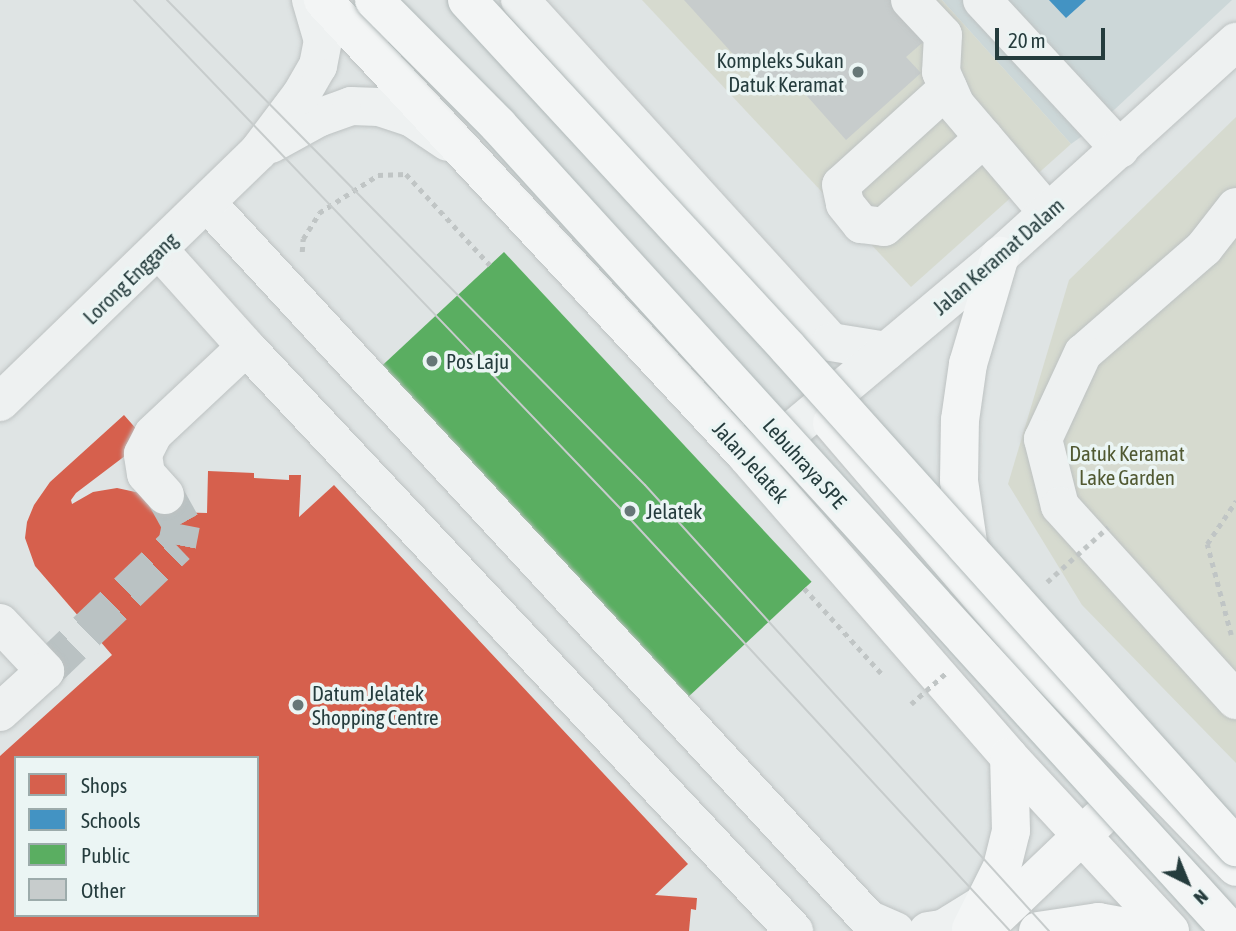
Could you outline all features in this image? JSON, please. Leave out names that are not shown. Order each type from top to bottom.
[{"type":"main road","name":"Jalan Jelatek","points":[[323,0],[753,464],[1009,757],[1170,931]]},
{"type":"main road","name":"Lebuhraya SPE","points":[[374,0],[498,125],[1231,931]]},
{"type":"main road","points":[[451,0],[819,408],[978,596],[1094,718],[1232,849]]},
{"type":"main road","points":[[467,0],[788,348],[1232,849]]},
{"type":"main road","points":[[978,596],[960,494],[960,420],[968,364],[1000,256]]},
{"type":"main road","points":[[979,922],[1098,821],[1107,804],[1112,781],[1108,754],[1094,718]]},
{"type":"main road","points":[[979,922],[1002,866],[1011,831],[1009,757]]},
{"type":"main road","points":[[1038,931],[1098,922],[1147,931]]},
{"type":"street","name":"Lorong Enggang","points":[[0,402],[208,204],[258,152],[301,95],[317,66],[323,41],[311,0]]},
{"type":"street","points":[[520,0],[831,342],[886,351]]},
{"type":"street","points":[[910,0],[943,36],[941,72],[955,104],[1048,213]]},
{"type":"street","points":[[982,0],[1121,149]]},
{"type":"street","name":"Jalan Keramat Dalam","points":[[753,464],[1000,256],[1236,42]]},
{"type":"street","points":[[948,88],[841,185],[845,204],[862,224],[884,227],[984,138]]},
{"type":"street","name":"Lorong Enggang","points":[[258,152],[318,118],[351,106],[379,107],[412,118],[467,155]]},
{"type":"street","points":[[208,204],[868,919],[895,931]]},
{"type":"street","points":[[1236,207],[1204,247],[1083,353],[1043,439],[1060,506],[1236,700]]},
{"type":"street","points":[[159,250],[246,347],[794,931]]},
{"type":"street","points":[[165,495],[146,474],[143,454],[153,434],[246,347]]},
{"type":"street","points":[[0,623],[45,671],[0,712]]},
{"type":"street","points":[[928,931],[979,922]]},
{"type":"path","points":[[301,264],[303,239],[319,213],[378,175],[407,174],[490,265]]},
{"type":"path","points":[[1233,642],[1207,544],[1236,501]]},
{"type":"path","points":[[804,589],[848,637]]},
{"type":"shaded area","points":[[942,0],[1232,0],[1099,124],[1071,144]]},
{"type":"green space","name":"Kompleks Sukan Datuk Keramat","points":[[642,0],[942,0],[1071,144],[911,287]]},
{"type":"green space","name":"Datuk Keramat Lake Garden","points":[[1236,117],[1236,763],[1082,605],[1008,484],[1069,280]]},
{"type":"building: Shops","name":"Datum Jelatek Shopping Centre","points":[[124,415],[146,440],[76,493],[71,500],[72,504],[93,492],[117,488],[140,493],[169,512],[207,513],[208,471],[254,473],[254,478],[289,480],[289,475],[301,475],[299,517],[334,485],[688,864],[655,895],[697,898],[696,910],[691,909],[689,931],[0,931],[0,756],[112,655],[35,566],[25,538],[27,522],[34,505],[50,482]]},
{"type":"building: Schools","points":[[1049,0],[1086,0],[1066,18]]},
{"type":"building: Public","name":"Jelatek","points":[[504,252],[812,582],[689,696],[381,367]]},
{"type":"building: Other","points":[[684,0],[896,0],[929,37],[906,57],[921,73],[846,140],[791,78],[771,96]]},
{"type":"tunnel","points":[[45,671],[177,545],[181,524],[165,495]]},
{"type":"tram line","points":[[134,0],[620,508],[1010,931]]},
{"type":"tram line","points":[[167,0],[645,485],[1049,931]]},
{"type":"place","name":"Kompleks Sukan Datuk Keramat","points":[[858,72]]},
{"type":"place","name":"Pos Laju","points":[[432,361]]},
{"type":"place","name":"Jelatek","points":[[630,511]]},
{"type":"place","name":"Datum Jelatek Shopping Centre","points":[[298,705]]}]
